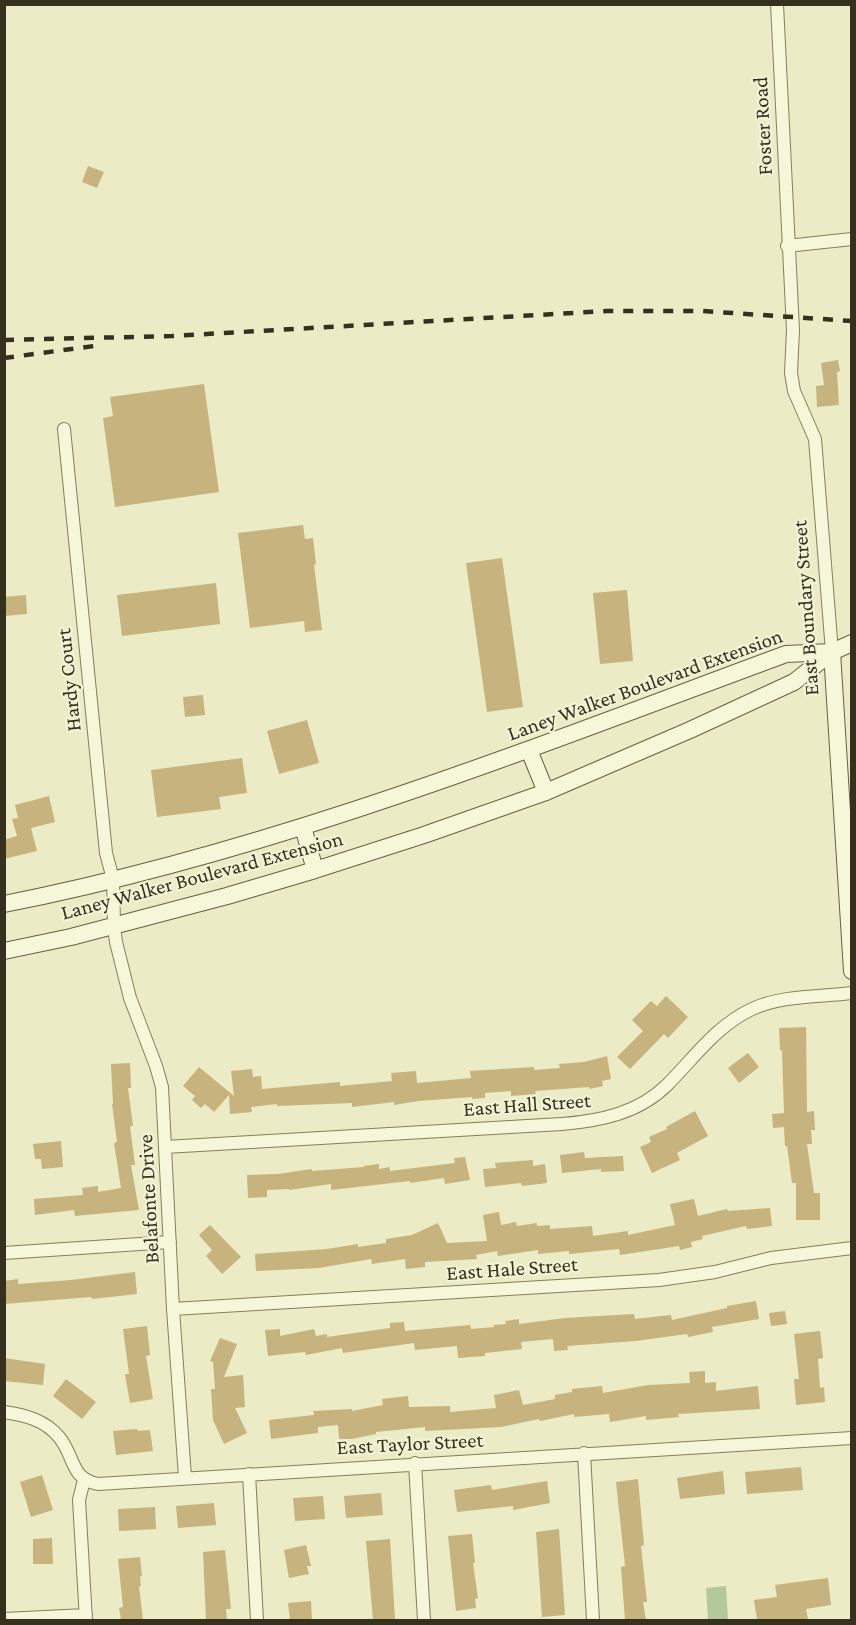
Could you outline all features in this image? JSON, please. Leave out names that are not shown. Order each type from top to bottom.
[{"type":"main road","points":[[832,652],[852,644]]},
{"type":"main road","name":"Laney Walker Boulevard Extension","points":[[4,904],[192,860],[303,827],[529,750],[786,654],[832,652]]},
{"type":"main road","name":"Laney Walker Boulevard Extension","points":[[4,951],[114,926],[315,870],[424,836],[546,792],[640,753],[794,682],[832,652]]},
{"type":"main road","name":"East Boundary Street","points":[[832,652],[852,971]]},
{"type":"main road","points":[[529,750],[546,792]]},
{"type":"main road","points":[[303,827],[315,870]]},
{"type":"street","name":"Foster Road","points":[[777,4],[787,246]]},
{"type":"street","points":[[787,246],[852,239]]},
{"type":"street","name":"East Boundary Street","points":[[787,246],[793,330],[791,373],[794,391],[815,439],[832,652]]},
{"type":"street","name":"Hardy Court","points":[[64,429],[106,854],[113,879],[114,926]]},
{"type":"street","name":"Belafonte Drive","points":[[114,926],[130,998],[162,1087],[173,1309],[185,1477]]},
{"type":"street","name":"East Hall Street","points":[[165,1147],[562,1124],[605,1119],[636,1107],[652,1097],[666,1086],[723,1026],[754,1008],[780,1000],[852,993]]},
{"type":"street","points":[[5,1252],[170,1242]]},
{"type":"street","name":"East Hale Street","points":[[173,1309],[659,1280],[697,1275],[771,1258],[852,1248]]},
{"type":"street","points":[[4,1412],[31,1416],[57,1435],[69,1453],[79,1476],[84,1480],[79,1500],[86,1618],[4,1619]]},
{"type":"street","name":"East Taylor Street","points":[[84,1480],[98,1484],[852,1438]]},
{"type":"street","points":[[584,1454],[593,1620]]},
{"type":"street","points":[[415,1463],[424,1620]]},
{"type":"street","points":[[249,1474],[257,1620]]},
{"type":"green space","points":[[726,1586],[728,1620],[708,1620],[706,1588]]},
{"type":"building","points":[[88,166],[104,172],[97,188],[82,182]]},
{"type":"building","points":[[838,360],[839,405],[817,407],[816,386],[824,385],[821,363]]},
{"type":"building","points":[[204,384],[219,492],[115,507],[103,418],[113,416],[110,397]]},
{"type":"building","points":[[303,525],[305,539],[313,538],[322,630],[305,632],[304,621],[250,628],[238,533]]},
{"type":"building","points":[[502,558],[523,707],[487,712],[466,563]]},
{"type":"building","points":[[216,583],[220,624],[122,636],[117,595]]},
{"type":"building","points":[[627,590],[633,661],[600,664],[593,593]]},
{"type":"building","points":[[26,595],[27,614],[4,616],[4,597]]},
{"type":"building","points":[[203,695],[205,715],[185,717],[183,697]]},
{"type":"building","points":[[307,720],[319,763],[279,774],[267,731]]},
{"type":"building","points":[[242,758],[247,793],[219,797],[221,809],[157,817],[151,770]]},
{"type":"building","points":[[49,796],[55,822],[31,828],[37,851],[4,859],[4,840],[17,836],[12,819],[18,818],[15,805]]},
{"type":"building","points":[[666,996],[688,1017],[668,1038],[664,1034],[630,1069],[617,1057],[643,1031],[632,1020],[651,1001],[657,1006]]},
{"type":"building","points":[[806,1027],[807,1112],[814,1111],[815,1130],[811,1130],[812,1144],[807,1144],[814,1193],[820,1193],[820,1220],[796,1220],[796,1183],[792,1183],[784,1127],[773,1128],[772,1114],[784,1113],[779,1028]]},
{"type":"building","points":[[748,1053],[759,1067],[739,1083],[728,1068]]},
{"type":"building","points":[[607,1056],[611,1079],[602,1081],[603,1086],[590,1089],[589,1087],[535,1091],[536,1094],[511,1096],[511,1091],[485,1093],[485,1098],[419,1101],[394,1105],[394,1102],[352,1107],[352,1103],[277,1106],[277,1104],[251,1107],[252,1112],[230,1114],[229,1095],[214,1112],[205,1104],[201,1108],[192,1100],[195,1096],[183,1086],[199,1067],[234,1096],[231,1071],[252,1069],[253,1077],[261,1076],[262,1089],[340,1082],[340,1086],[392,1081],[391,1073],[416,1071],[417,1083],[471,1078],[470,1071],[534,1067],[534,1070],[560,1068],[559,1064],[584,1062]]},
{"type":"building","points":[[130,1063],[131,1088],[128,1088],[135,1165],[131,1165],[139,1210],[75,1216],[74,1210],[35,1215],[34,1199],[83,1195],[82,1188],[98,1186],[98,1192],[121,1188],[114,1143],[117,1142],[112,1104],[111,1064]]},
{"type":"building","points":[[695,1111],[708,1136],[677,1153],[680,1160],[652,1173],[640,1147],[651,1142],[649,1137],[667,1129],[666,1127]]},
{"type":"building","points":[[61,1141],[63,1167],[42,1169],[41,1159],[35,1159],[33,1144]]},
{"type":"building","points":[[584,1152],[585,1158],[623,1156],[624,1171],[601,1172],[601,1169],[562,1173],[560,1155]]},
{"type":"building","points":[[465,1157],[470,1180],[445,1184],[444,1178],[331,1190],[331,1184],[289,1190],[267,1190],[267,1197],[248,1198],[247,1175],[379,1164],[379,1169],[390,1167],[390,1171],[455,1163],[454,1158]]},
{"type":"building","points":[[533,1160],[533,1166],[545,1164],[547,1183],[485,1187],[483,1169],[496,1168],[495,1163]]},
{"type":"building","points":[[694,1199],[698,1216],[727,1209],[728,1211],[770,1208],[772,1226],[747,1229],[746,1226],[702,1236],[703,1239],[691,1242],[692,1247],[680,1250],[679,1246],[620,1255],[619,1249],[569,1254],[569,1251],[538,1254],[538,1250],[498,1256],[497,1251],[476,1255],[477,1259],[425,1262],[425,1267],[406,1269],[405,1259],[372,1264],[371,1259],[319,1268],[256,1271],[255,1254],[386,1243],[386,1239],[412,1235],[438,1223],[447,1243],[487,1241],[483,1215],[499,1212],[501,1225],[516,1222],[517,1226],[537,1223],[537,1226],[550,1225],[550,1229],[592,1226],[593,1236],[628,1231],[628,1235],[675,1225],[670,1204]]},
{"type":"building","points":[[210,1225],[241,1257],[222,1274],[206,1256],[212,1250],[199,1235]]},
{"type":"building","points":[[135,1272],[137,1294],[4,1304],[4,1281],[18,1279],[18,1284]]},
{"type":"building","points":[[756,1301],[759,1319],[712,1327],[713,1332],[688,1337],[687,1334],[636,1341],[567,1346],[568,1350],[554,1351],[553,1339],[521,1342],[522,1349],[458,1358],[457,1346],[415,1350],[414,1343],[343,1353],[342,1348],[306,1355],[305,1352],[268,1356],[265,1330],[280,1329],[280,1336],[314,1329],[316,1336],[327,1334],[327,1337],[390,1328],[390,1323],[404,1322],[405,1331],[470,1325],[471,1329],[494,1327],[494,1325],[506,1324],[505,1321],[519,1319],[519,1324],[565,1318],[634,1314],[635,1319],[671,1315],[672,1320]]},
{"type":"building","points":[[785,1311],[787,1324],[771,1326],[769,1313]]},
{"type":"building","points":[[147,1326],[150,1355],[146,1356],[153,1399],[130,1403],[125,1374],[129,1374],[123,1329]]},
{"type":"building","points":[[820,1331],[823,1358],[818,1359],[820,1388],[824,1387],[825,1402],[796,1405],[794,1379],[799,1379],[794,1334]]},
{"type":"building","points":[[220,1338],[237,1344],[224,1377],[243,1375],[245,1407],[235,1408],[247,1433],[224,1444],[213,1420],[211,1389],[215,1389],[213,1362],[210,1361]]},
{"type":"building","points":[[4,1358],[45,1364],[43,1385],[4,1381]]},
{"type":"building","points":[[705,1371],[705,1383],[716,1382],[716,1391],[758,1386],[760,1409],[678,1414],[679,1417],[646,1420],[646,1416],[610,1422],[609,1414],[574,1417],[574,1414],[501,1427],[425,1431],[425,1427],[376,1432],[376,1434],[352,1439],[339,1439],[338,1425],[318,1427],[318,1433],[271,1439],[269,1420],[314,1415],[313,1411],[352,1409],[352,1411],[383,1405],[382,1399],[408,1396],[409,1407],[450,1406],[450,1412],[496,1408],[494,1395],[519,1390],[523,1405],[555,1399],[555,1395],[572,1392],[572,1389],[602,1386],[603,1393],[648,1385],[690,1383],[689,1372]]},
{"type":"building","points":[[66,1379],[96,1402],[82,1419],[53,1396]]},
{"type":"building","points":[[137,1429],[138,1431],[150,1430],[153,1451],[116,1455],[113,1431]]},
{"type":"building","points":[[801,1467],[803,1490],[747,1494],[745,1472]]},
{"type":"building","points":[[723,1471],[725,1494],[680,1499],[677,1478]]},
{"type":"building","points":[[42,1475],[53,1510],[31,1517],[20,1482]]},
{"type":"building","points":[[638,1479],[644,1545],[641,1546],[647,1602],[643,1602],[646,1620],[625,1620],[621,1567],[625,1566],[616,1482]]},
{"type":"building","points":[[547,1481],[550,1503],[513,1510],[513,1506],[457,1512],[454,1490],[491,1485],[492,1490]]},
{"type":"building","points":[[381,1493],[383,1515],[346,1518],[344,1496]]},
{"type":"building","points":[[323,1496],[325,1519],[295,1521],[293,1498]]},
{"type":"building","points":[[214,1503],[216,1525],[178,1528],[176,1506]]},
{"type":"building","points":[[155,1507],[156,1529],[119,1531],[118,1509]]},
{"type":"building","points":[[559,1529],[565,1615],[542,1617],[536,1532]]},
{"type":"building","points":[[472,1534],[478,1598],[475,1599],[476,1608],[456,1611],[448,1536]]},
{"type":"building","points":[[52,1538],[53,1564],[33,1564],[33,1539]]},
{"type":"building","points":[[390,1539],[395,1620],[373,1620],[366,1541]]},
{"type":"building","points":[[306,1545],[311,1566],[307,1566],[309,1574],[289,1578],[284,1550]]},
{"type":"building","points":[[225,1550],[231,1609],[226,1609],[227,1620],[206,1620],[203,1552]]},
{"type":"building","points":[[140,1557],[142,1576],[140,1577],[141,1586],[139,1586],[143,1620],[121,1620],[119,1608],[123,1607],[118,1559]]},
{"type":"building","points":[[828,1578],[831,1605],[806,1609],[808,1620],[757,1620],[754,1600],[777,1597],[775,1585]]},
{"type":"building","points":[[311,1601],[312,1620],[290,1620],[288,1603]]},
{"type":"railway","points":[[4,340],[172,336],[607,311],[702,311],[852,321]]},
{"type":"railway","points":[[4,358],[94,346]]}]
